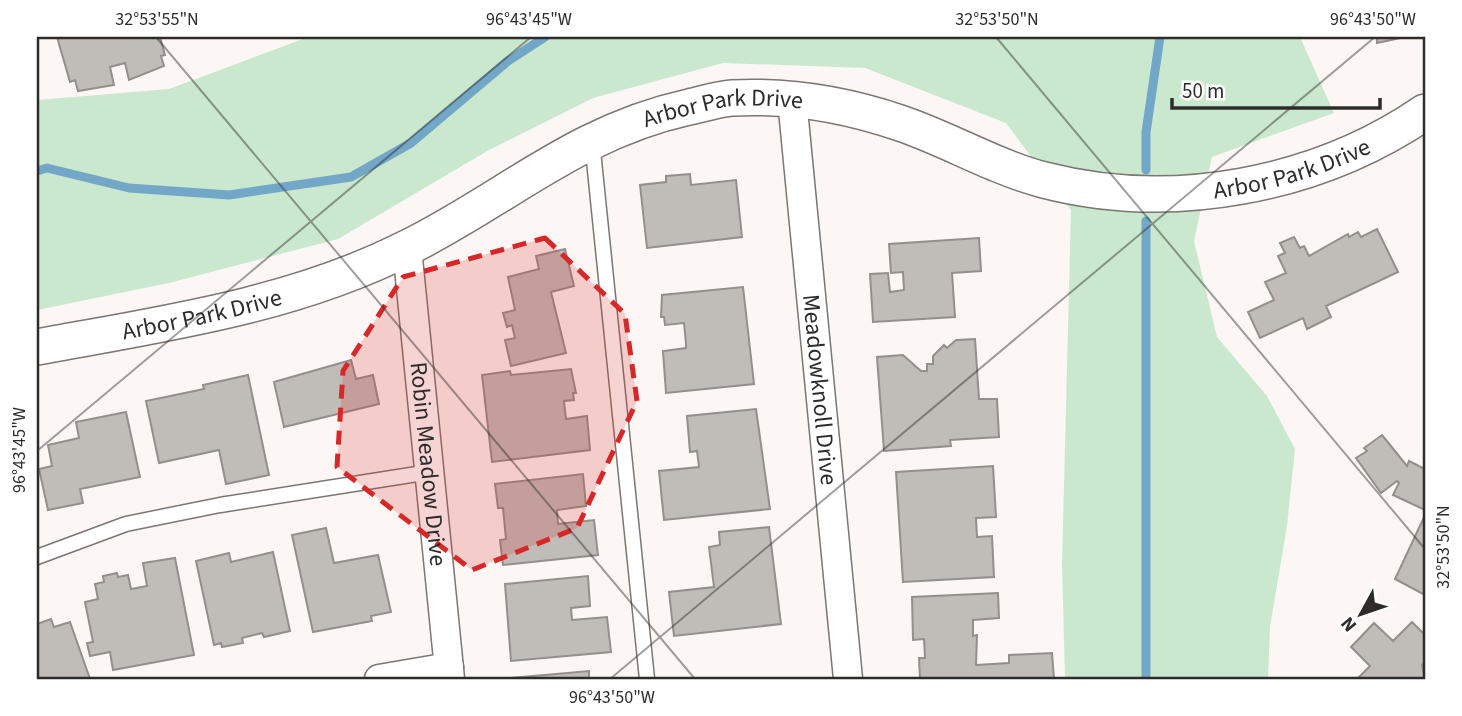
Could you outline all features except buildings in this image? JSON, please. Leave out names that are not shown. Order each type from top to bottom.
[{"type":"street","name":"Arbor Park Drive","points":[[37,347],[269,300],[341,278],[407,248],[592,139],[648,116],[730,98],[792,99],[838,106],[900,123],[1043,180],[1125,193],[1216,190],[1290,177],[1356,152],[1425,112]]},
{"type":"street","name":"Meadowknoll Drive","points":[[792,99],[848,679]]},
{"type":"street","name":"Robin Meadow Drive","points":[[407,248],[449,673]]},
{"type":"street","points":[[379,679],[449,673]]},
{"type":"lane","points":[[592,139],[647,679]]},
{"type":"lane","points":[[37,557],[125,524],[220,505],[430,472]]},
{"type":"highlighted area","points":[[545,238],[625,314],[637,401],[577,528],[472,570],[337,467],[343,371],[403,277]]},
{"type":"green space","points":[[308,37],[1300,37],[1334,113],[1212,157],[1194,241],[1217,337],[1267,396],[1295,449],[1287,526],[1270,627],[1268,679],[1065,679],[1062,564],[1071,210],[1006,123],[865,68],[723,63],[593,98],[489,150],[338,239],[169,283],[37,310],[37,100],[169,89]]},
{"type":"waterway","points":[[37,171],[47,168],[129,188],[229,195],[351,177],[411,143],[508,61],[545,37]]},
{"type":"waterway","points":[[1146,170],[1146,132],[1160,37]]},
{"type":"waterway","points":[[1146,221],[1146,679]]}]
